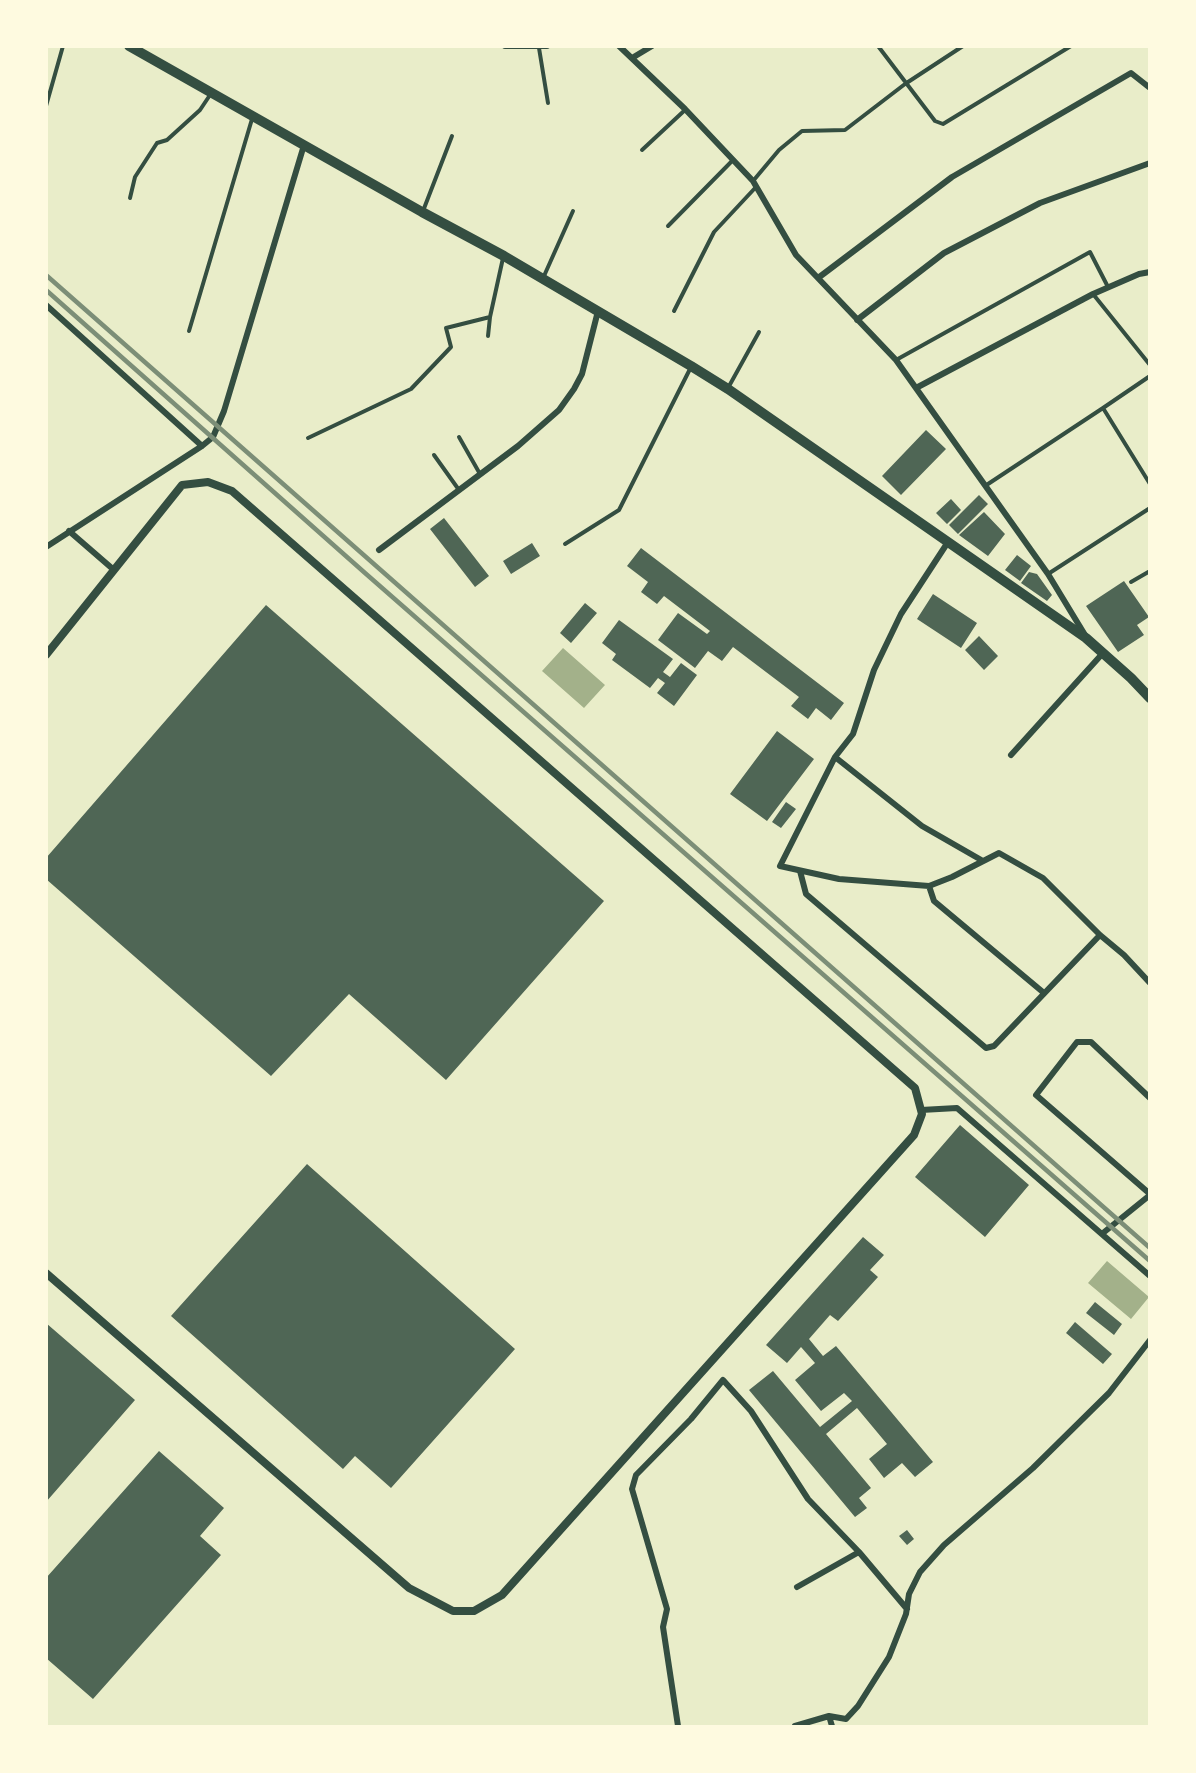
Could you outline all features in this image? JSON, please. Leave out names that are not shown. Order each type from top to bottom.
[{"type":"main road","points":[[129,46],[504,256],[728,389],[1086,638],[1104,652],[1149,698]]},
{"type":"street","points":[[506,46],[547,46]]},
{"type":"street","points":[[619,46],[733,159],[754,184],[796,255],[896,360],[1048,574],[1086,638]]},
{"type":"street","points":[[632,58],[652,46]]},
{"type":"street","points":[[818,278],[952,177],[1131,73],[1149,88]]},
{"type":"street","points":[[46,547],[213,437],[224,411],[305,145]]},
{"type":"street","points":[[857,320],[944,253],[1040,203],[1149,163]]},
{"type":"street","points":[[916,388],[1093,294],[1149,272]]},
{"type":"street","points":[[46,305],[202,446]]},
{"type":"street","points":[[379,550],[518,446],[559,410],[582,374],[598,311]]},
{"type":"street","points":[[46,655],[182,485],[208,482],[232,491],[915,1088],[922,1114],[914,1135],[502,1595],[474,1611],[453,1611],[409,1588],[46,1273]]},
{"type":"street","points":[[69,531],[114,570]]},
{"type":"street","points":[[948,542],[901,614],[874,670],[854,734],[835,758],[780,866],[839,879],[929,886],[999,853],[1043,878],[1149,983]]},
{"type":"street","points":[[1011,756],[1104,652]]},
{"type":"street","points":[[835,758],[922,826],[983,861]]},
{"type":"street","points":[[800,871],[806,894],[986,1048],[994,1046],[1100,935]]},
{"type":"street","points":[[929,886],[934,901],[1044,993]]},
{"type":"street","points":[[1103,1233],[1149,1194],[1036,1095],[1077,1042],[1091,1042],[1149,1098]]},
{"type":"street","points":[[921,1110],[957,1108],[1149,1275]]},
{"type":"street","points":[[795,1726],[829,1716],[846,1719],[858,1706],[889,1657],[907,1609],[909,1594],[920,1572],[944,1545],[1033,1468],[1109,1393],[1149,1340]]},
{"type":"street","points":[[678,1726],[663,1627],[668,1609],[633,1484],[636,1475],[691,1419],[723,1380],[751,1412],[808,1499],[859,1552],[907,1609]]},
{"type":"street","points":[[797,1587],[859,1552]]},
{"type":"street","points":[[829,1716],[832,1726]]},
{"type":"lane","points":[[46,106],[63,46]]},
{"type":"lane","points":[[878,46],[935,121],[943,124],[1071,46]]},
{"type":"lane","points":[[674,311],[714,232],[779,150],[802,131],[845,129],[905,84],[963,46]]},
{"type":"lane","points":[[538,47],[548,103]]},
{"type":"lane","points":[[130,198],[135,177],[157,144],[167,140],[200,110],[212,92]]},
{"type":"lane","points":[[642,150],[685,110]]},
{"type":"lane","points":[[189,331],[253,115]]},
{"type":"lane","points":[[422,212],[452,136]]},
{"type":"lane","points":[[668,226],[733,159]]},
{"type":"lane","points":[[543,279],[573,211]]},
{"type":"lane","points":[[896,360],[1090,252],[1108,287]]},
{"type":"lane","points":[[488,336],[504,256]]},
{"type":"lane","points":[[1093,294],[1149,365]]},
{"type":"lane","points":[[309,438],[411,389],[451,347],[446,328],[490,317]]},
{"type":"lane","points":[[728,389],[759,332]]},
{"type":"lane","points":[[565,544],[619,510],[692,366]]},
{"type":"lane","points":[[985,486],[1149,377]]},
{"type":"lane","points":[[1103,408],[1149,484]]},
{"type":"lane","points":[[459,437],[480,475]]},
{"type":"lane","points":[[434,455],[459,490]]},
{"type":"lane","points":[[1048,574],[1149,508]]},
{"type":"lane","points":[[1131,582],[1149,571]]},
{"type":"shaded area","points":[[563,648],[605,685],[584,708],[542,671]]},
{"type":"shaded area","points":[[1107,1261],[1149,1297],[1131,1319],[1088,1283]]},
{"type":"building","points":[[926,430],[946,449],[901,495],[882,476]]},
{"type":"building","points":[[979,495],[988,504],[958,534],[949,525]]},
{"type":"building","points":[[951,499],[961,510],[947,524],[936,513]]},
{"type":"building","points":[[984,512],[1005,534],[988,556],[959,535]]},
{"type":"building","points":[[444,518],[489,576],[475,587],[430,529]]},
{"type":"building","points":[[532,543],[540,556],[511,574],[503,561]]},
{"type":"building","points":[[641,548],[844,703],[831,720],[816,708],[808,719],[791,706],[799,697],[733,647],[722,661],[708,651],[695,668],[658,640],[678,613],[707,634],[710,631],[664,596],[657,604],[641,592],[648,582],[627,566]]},
{"type":"building","points":[[1017,555],[1031,566],[1020,581],[1005,570]]},
{"type":"building","points":[[1029,572],[1037,574],[1052,595],[1047,601],[1021,583]]},
{"type":"building","points":[[1124,581],[1149,617],[1137,625],[1144,635],[1118,652],[1086,606]]},
{"type":"building","points":[[933,594],[977,623],[961,648],[917,619]]},
{"type":"building","points":[[585,603],[597,613],[571,643],[560,633]]},
{"type":"building","points":[[266,605],[604,901],[446,1080],[349,994],[271,1076],[46,879],[46,858]]},
{"type":"building","points":[[619,620],[673,659],[663,672],[670,677],[681,663],[697,675],[674,706],[657,693],[665,683],[658,678],[650,688],[612,660],[616,654],[602,643]]},
{"type":"building","points":[[979,636],[998,656],[984,670],[965,650]]},
{"type":"building","points":[[777,731],[814,759],[767,821],[730,794]]},
{"type":"building","points":[[786,802],[796,809],[781,828],[772,822]]},
{"type":"building","points":[[960,1125],[1029,1185],[985,1237],[915,1177]]},
{"type":"building","points":[[307,1164],[515,1349],[391,1488],[355,1456],[343,1469],[171,1316]]},
{"type":"building","points":[[863,1237],[884,1255],[870,1270],[878,1277],[838,1321],[830,1315],[809,1339],[823,1356],[836,1346],[933,1462],[915,1477],[902,1463],[884,1478],[869,1459],[887,1444],[857,1408],[826,1434],[871,1488],[859,1498],[867,1508],[855,1517],[749,1390],[773,1371],[820,1427],[852,1401],[844,1393],[821,1411],[795,1380],[815,1363],[801,1347],[787,1363],[766,1345]]},
{"type":"building","points":[[1095,1302],[1122,1324],[1114,1335],[1086,1313]]},
{"type":"building","points":[[1075,1322],[1112,1354],[1103,1364],[1066,1333]]},
{"type":"building","points":[[46,1323],[135,1400],[46,1502]]},
{"type":"building","points":[[159,1451],[224,1508],[200,1536],[221,1555],[93,1699],[46,1658],[46,1578]]},
{"type":"building","points":[[907,1530],[914,1539],[907,1545],[899,1536]]},
{"type":"railway","points":[[46,275],[1150,1248]]},
{"type":"railway","points":[[46,290],[365,573],[1150,1261]]}]
